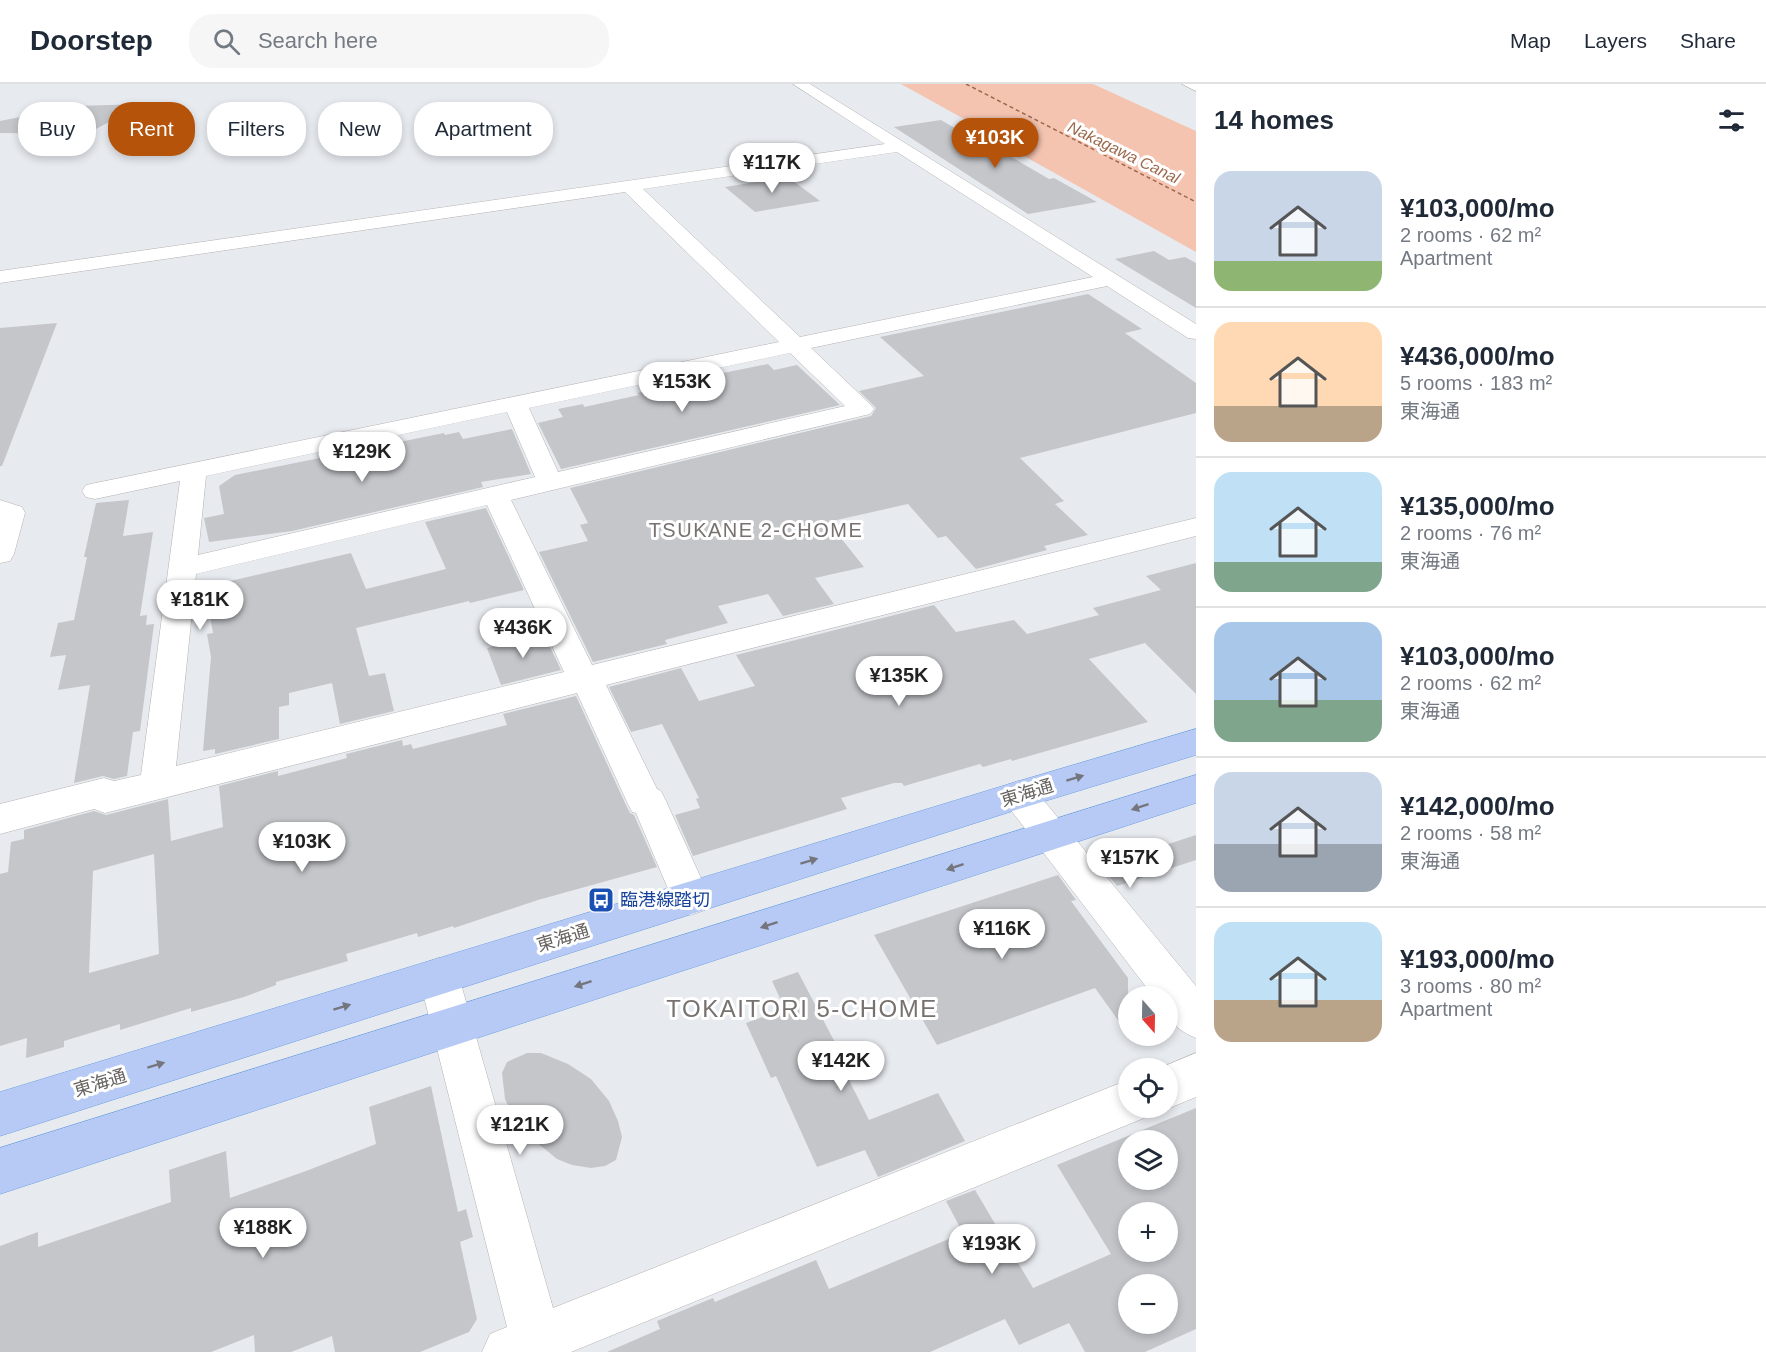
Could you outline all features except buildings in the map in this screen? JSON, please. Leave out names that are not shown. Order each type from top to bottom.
[{"type":"main road","name":"東海通","points":[[0,1114],[1019,795],[1196,742]]},
{"type":"main road","points":[[0,1172],[1196,789]]},
{"type":"street","points":[[800,84],[1196,333]]},
{"type":"street","points":[[1189,84],[1196,87]]},
{"type":"street","points":[[0,277],[900,147]]},
{"type":"street","points":[[183,568],[862,410],[797,345],[630,187]]},
{"type":"street","points":[[94,491],[1111,279]]},
{"type":"street","points":[[515,404],[550,482]]},
{"type":"street","points":[[157,785],[194,471]]},
{"type":"street","points":[[495,495],[691,898]]},
{"type":"street","points":[[0,508],[12,513],[0,554]]},
{"type":"street","points":[[0,819],[157,785],[1196,527]]},
{"type":"street","points":[[1019,795],[1196,1018]]},
{"type":"street","points":[[439,977],[528,1348],[1118,1106]]},
{"type":"street","points":[[1178,1082],[1196,1075]]},
{"type":"water","name":"Nakagawa Canal","points":[[901,84],[1093,84],[1196,131],[1196,252],[981,132],[984,130]]},
{"type":"ferry route","points":[[966,84],[1196,202]]},
{"type":"place","name":"臨港線踏切","points":[[601,900]]},
{"type":"district","name":"TSUKANE 2-CHOME","points":[[756,530]]},
{"type":"district","name":"TOKAITORI 5-CHOME","points":[[802,1009]]}]
